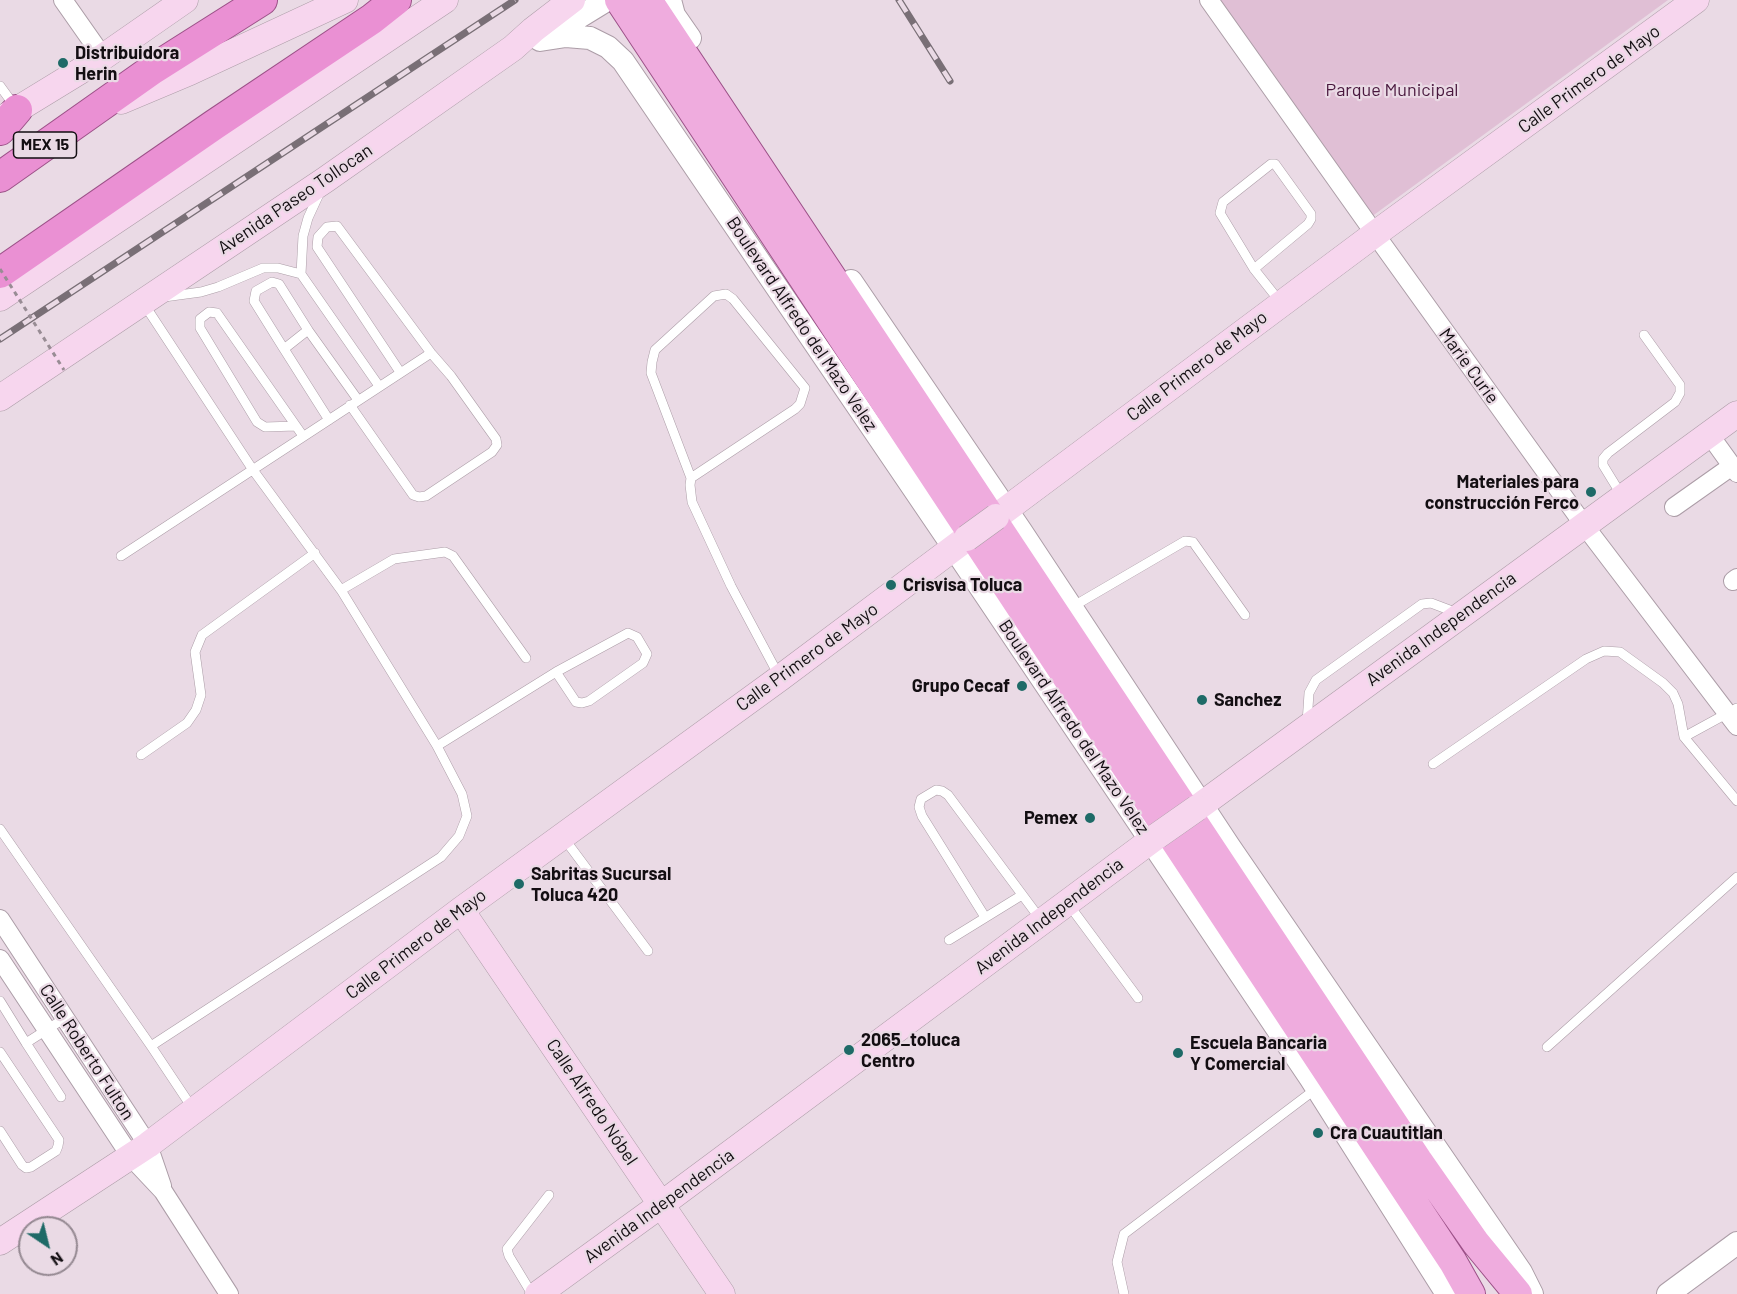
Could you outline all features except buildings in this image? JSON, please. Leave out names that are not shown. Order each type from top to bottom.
[{"type":"highway","points":[[90,113],[153,69],[262,0]]},
{"type":"highway","points":[[0,271],[372,19],[396,0]]},
{"type":"highway","name":"MEX 15","points":[[0,177],[90,113]]},
{"type":"main road","points":[[4,112],[103,57],[185,0]]},
{"type":"main road","name":"MEX 15","points":[[90,113],[190,72],[345,0]]},
{"type":"main road","points":[[0,298],[445,0]]},
{"type":"main road","points":[[648,0],[1418,1160],[1476,1243],[1518,1294]]},
{"type":"main road","name":"Calle Primero de Mayo","points":[[0,1242],[140,1151],[461,910],[780,678],[1374,234],[1511,137],[1696,0]]},
{"type":"main road","points":[[513,48],[533,30],[598,2]]},
{"type":"main road","name":"Boulevard Alfredo del Mazo Velez","points":[[598,2],[1453,1262],[1471,1294]]},
{"type":"main road","name":"Avenida Paseo Tollocan","points":[[0,398],[325,180],[513,48]]},
{"type":"main road","name":"Avenida Independencia","points":[[538,1294],[1154,839],[1737,414]]},
{"type":"main road","name":"Calle Alfredo Nóbel","points":[[461,910],[722,1294]]},
{"type":"street","points":[[63,0],[103,57]]},
{"type":"street","points":[[670,0],[674,15],[1001,513],[1022,531],[1200,806],[1521,1272],[1532,1294]]},
{"type":"street","name":"Marie Curie","points":[[1209,0],[1584,525],[1734,716]]},
{"type":"street","name":"Avenida Paseo Tollocan","points":[[513,48],[540,40],[598,2]]},
{"type":"street","name":"Boulevard Alfredo del Mazo Velez","points":[[540,40],[566,36],[590,38],[608,47],[623,61],[960,543],[1317,1089],[1447,1294]]},
{"type":"street","points":[[1674,507],[1734,469],[1709,434]]},
{"type":"street","name":"Calle Roberto Fulton","points":[[0,920],[65,1018],[163,1191],[230,1294]]},
{"type":"street","name":"Calle Roberto Fulton","points":[[0,959],[46,1029],[140,1151]]},
{"type":"street","points":[[1668,1294],[1737,1243]]},
{"type":"lane","points":[[1254,269],[1311,219],[1311,214],[1275,164],[1271,164],[1223,202],[1220,213],[1254,269],[1281,304]]},
{"type":"lane","points":[[325,180],[308,218],[303,236],[301,274],[379,386]]},
{"type":"lane","points":[[329,420],[254,301],[256,291],[272,282],[279,284],[413,495],[426,496],[492,452],[496,445],[496,439],[451,376],[431,353],[337,226],[327,227],[318,237],[317,247],[400,372]]},
{"type":"lane","points":[[151,1046],[441,856],[459,836],[467,816],[462,794],[437,746],[340,590],[253,470],[145,300],[201,292],[263,268],[278,268],[301,274]]},
{"type":"lane","points":[[691,478],[795,409],[803,397],[805,388],[734,299],[726,294],[714,296],[655,350],[651,373],[691,478],[692,502],[731,586],[780,678]]},
{"type":"lane","points":[[296,426],[265,428],[257,422],[200,328],[200,319],[209,312],[217,313],[303,436]]},
{"type":"lane","points":[[284,349],[308,330]]},
{"type":"lane","points":[[1622,496],[1603,465],[1603,459],[1675,402],[1680,393],[1680,385],[1644,335]]},
{"type":"lane","points":[[121,556],[431,353]]},
{"type":"lane","points":[[1072,607],[1185,541],[1193,542],[1245,615]]},
{"type":"lane","points":[[340,590],[394,559],[445,552],[453,556],[526,658]]},
{"type":"lane","points":[[141,754],[187,723],[196,710],[201,695],[195,652],[202,635],[315,553]]},
{"type":"lane","points":[[437,746],[556,672],[628,633],[637,637],[647,654],[644,663],[589,701],[582,703],[576,702],[556,672]]},
{"type":"lane","points":[[1432,764],[1586,659],[1604,651],[1620,652],[1673,693],[1678,704],[1684,737],[1737,801]]},
{"type":"lane","points":[[1684,737],[1707,723],[1734,716]]},
{"type":"lane","points":[[985,917],[922,816],[919,807],[921,799],[936,790],[948,795],[1042,922]]},
{"type":"lane","points":[[0,829],[194,1110]]},
{"type":"lane","points":[[562,836],[648,951]]},
{"type":"lane","points":[[1547,1047],[1737,877]]},
{"type":"lane","points":[[949,940],[1022,895]]},
{"type":"lane","points":[[1067,903],[1138,998]]},
{"type":"lane","points":[[0,1000],[61,1097]]},
{"type":"lane","points":[[26,1043],[65,1018]]},
{"type":"lane","points":[[0,1052],[59,1140],[58,1146],[56,1151],[26,1168],[0,1131]]},
{"type":"lane","points":[[1124,1294],[1117,1262],[1124,1234],[1317,1089]]},
{"type":"lane","points":[[532,1294],[509,1256],[507,1248],[549,1195]]},
{"type":"path","points":[[0,271],[64,370]]},
{"type":"green space","name":"Parque Municipal","points":[[1220,0],[1668,0],[1371,217]]},
{"type":"railway","points":[[0,339],[515,0]]},
{"type":"railway","points":[[899,0],[950,81]]},
{"type":"place","name":"Distribuidora Herin","points":[[63,63]]},
{"type":"place","name":"Materiales para construcción Ferco","points":[[1591,492]]},
{"type":"place","name":"Crisvisa Toluca","points":[[891,585]]},
{"type":"place","name":"Grupo Cecaf","points":[[1022,686]]},
{"type":"place","name":"Sanchez","points":[[1202,700]]},
{"type":"place","name":"Pemex","points":[[1090,818]]},
{"type":"place","name":"Sabritas Sucursal Toluca 420","points":[[519,884]]},
{"type":"place","name":"2065_toluca Centro","points":[[849,1050]]},
{"type":"place","name":"Escuela Bancaria Y Comercial","points":[[1178,1053]]},
{"type":"place","name":"Cra Cuautitlan","points":[[1318,1133]]}]
